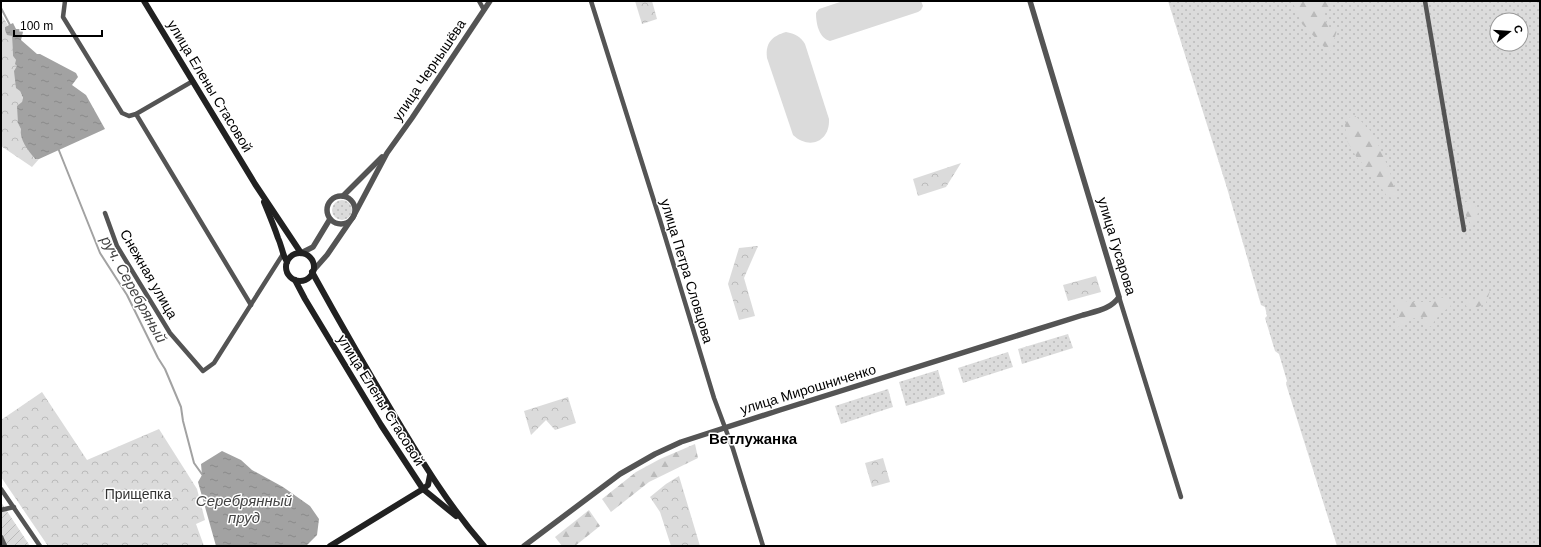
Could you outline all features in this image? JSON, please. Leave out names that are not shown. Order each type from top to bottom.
[{"type":"main road","name":"улица Елены Стасовой","points":[[144,1],[255,184],[301,253]]},
{"type":"main road","name":"улица Елены Стасовой","points":[[255,184],[273,223],[281,245],[282,254],[287,262]]},
{"type":"main road","points":[[301,253],[305,254],[312,260],[313,268],[310,276],[303,280],[295,280],[288,274],[287,262],[293,255],[301,253]]},
{"type":"main road","name":"улица Елены Стасовой","points":[[312,272],[351,343],[430,475],[462,521],[484,546]]},
{"type":"main road","name":"улица Елены Стасовой","points":[[295,280],[348,372],[423,489],[462,521]]},
{"type":"main road","points":[[330,546],[423,489],[428,485],[430,475]]},
{"type":"street","points":[[65,1],[63,17],[122,113],[129,116],[136,114],[193,81]]},
{"type":"street","points":[[479,1],[484,10]]},
{"type":"street","name":"улица Чернышёва","points":[[301,253],[313,247],[330,219],[327,212],[329,202],[337,196],[343,196],[387,152],[412,118],[490,1]]},
{"type":"street","name":"улица Петра Словцова","points":[[591,1],[724,428],[763,546]]},
{"type":"street","name":"улица Гусарова","points":[[1030,1],[1181,497]]},
{"type":"street","points":[[1425,1],[1464,230]]},
{"type":"street","points":[[136,114],[251,305]]},
{"type":"street","name":"улица Чернышёва","points":[[312,272],[326,256],[353,217],[387,152]]},
{"type":"street","points":[[330,219],[334,223],[343,225],[353,217],[356,207],[350,198],[343,196]]},
{"type":"street","name":"Снежная улица","points":[[105,213],[117,246],[170,333],[203,372],[214,364],[282,254]]},
{"type":"street","name":"улица Мирошниченко","points":[[524,546],[626,470],[681,442],[1110,307],[1120,297]]},
{"type":"street","points":[[1,489],[40,546]]},
{"type":"street","points":[[1,510],[14,507]]},
{"type":"street","points":[[1,536],[5,546]]},
{"type":"green space","points":[[635,1],[652,1],[657,19],[642,24]]},
{"type":"green space","points":[[843,1],[921,1],[923,6],[918,12],[830,41],[823,37],[819,30],[816,13],[819,9]]},
{"type":"green space","points":[[1168,1],[1540,1],[1540,546],[1337,546],[1286,384],[1287,381],[1279,354],[1275,351],[1265,318],[1267,316],[1265,307],[1261,305],[1227,188]]},
{"type":"green space","points":[[1292,1],[1328,1],[1333,3],[1323,15],[1329,28],[1338,27],[1330,53],[1302,24]]},
{"type":"green space","points":[[1,14],[8,25],[5,27],[7,34],[12,36],[13,56],[16,60],[20,91],[23,99],[21,129],[34,159],[39,159],[32,167],[1,146]]},
{"type":"green space","points":[[786,32],[797,36],[805,44],[829,119],[826,133],[822,138],[812,143],[799,140],[793,135],[767,58],[767,48],[770,41]]},
{"type":"green space","points":[[1355,116],[1369,129],[1377,142],[1390,173],[1395,191],[1395,197],[1392,198],[1387,196],[1368,169],[1357,158],[1347,141],[1345,125],[1347,118]]},
{"type":"green space","points":[[961,163],[946,187],[918,196],[913,179]]},
{"type":"green space","points":[[342,200],[349,203],[352,210],[349,217],[342,220],[335,217],[332,210],[335,203]]},
{"type":"green space","points":[[1468,201],[1479,210],[1473,226],[1467,218],[1464,209],[1464,203]]},
{"type":"green space","points":[[758,246],[744,278],[755,316],[739,320],[728,284],[739,248]]},
{"type":"green space","points":[[1096,276],[1101,292],[1068,301],[1063,285]]},
{"type":"green space","points":[[1487,291],[1490,291],[1486,303],[1478,307],[1467,308],[1465,302],[1480,297]]},
{"type":"green space","points":[[1437,296],[1446,299],[1451,306],[1440,314],[1431,326],[1426,329],[1422,324],[1424,317],[1408,319],[1397,328],[1395,319],[1399,317],[1396,299],[1410,302],[1433,302]]},
{"type":"green space","points":[[1068,334],[1073,348],[1022,364],[1018,349]]},
{"type":"green space","points":[[1008,352],[1013,367],[963,383],[958,368]]},
{"type":"green space","points":[[938,370],[945,394],[906,406],[899,382]]},
{"type":"green space","points":[[888,389],[893,407],[841,424],[835,406]]},
{"type":"green space","name":"Прищепка","points":[[42,392],[87,460],[159,429],[197,489],[205,520],[196,524],[204,546],[48,546],[1,477],[1,420]]},
{"type":"green space","points":[[568,397],[576,423],[555,430],[546,420],[531,435],[524,411]]},
{"type":"green space","points":[[695,444],[698,458],[649,482],[611,512],[602,499],[636,472],[660,459]]},
{"type":"green space","points":[[883,458],[890,482],[872,487],[865,463]]},
{"type":"green space","points":[[679,476],[700,546],[671,546],[660,512],[650,497]]},
{"type":"green space","points":[[1,502],[30,546],[1,546]]},
{"type":"green space","points":[[589,510],[600,526],[575,546],[562,546],[555,537]]},
{"type":"water","points":[[13,23],[16,29],[21,29],[23,32],[21,40],[37,54],[40,54],[76,73],[78,77],[72,85],[86,95],[105,129],[39,159],[35,159],[21,137],[21,129],[18,123],[17,106],[22,102],[23,98],[20,91],[16,88],[14,71],[17,66],[15,64],[16,60],[13,56],[12,36],[7,35],[5,30],[5,27]]},
{"type":"water","name":"Серебрянный пруд","points":[[222,451],[241,460],[252,470],[283,487],[310,506],[319,519],[317,535],[306,546],[216,546],[198,482],[202,475],[201,464]]},
{"type":"waterway","name":"руч. Серебряный","points":[[1,8],[11,27]]},
{"type":"waterway","name":"руч. Серебряный","points":[[58,148],[100,253],[127,295],[158,358],[165,369],[181,407],[183,421],[194,463],[204,477]]},
{"type":"district","name":"Ветлужанка","points":[[753,438]]}]
